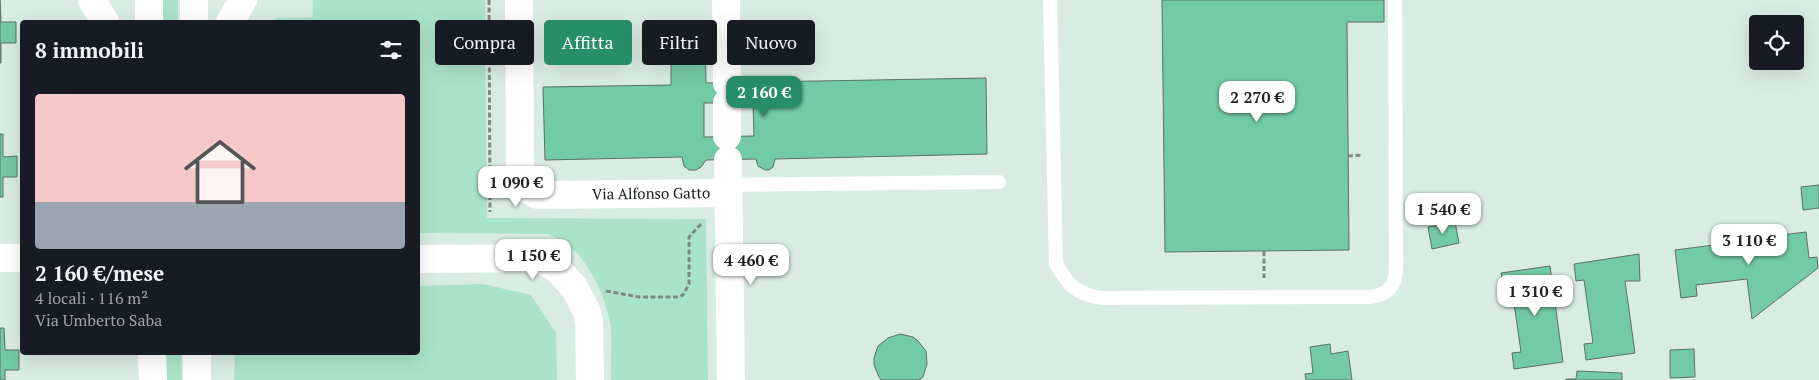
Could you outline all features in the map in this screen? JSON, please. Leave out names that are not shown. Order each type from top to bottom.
[{"type":"street","points":[[92,0],[104,20]]},
{"type":"street","points":[[149,0],[149,20]]},
{"type":"street","points":[[194,0],[194,20]]},
{"type":"street","points":[[231,20],[243,0]]},
{"type":"street","name":"Via Alfonso Gatto","points":[[519,0],[520,167],[522,180],[530,192],[538,195],[728,168]]},
{"type":"street","points":[[726,0],[731,380]]},
{"type":"street","points":[[0,258],[20,258]]},
{"type":"street","points":[[420,259],[524,258],[544,260],[556,268],[574,287],[586,310],[589,321],[590,380]]},
{"type":"street","points":[[152,355],[153,380]]},
{"type":"street","points":[[197,355],[197,380]]},
{"type":"lane","points":[[1050,0],[1056,264],[1065,280],[1075,290],[1088,296],[1101,298],[1370,297],[1378,296],[1392,286],[1395,278],[1396,248],[1394,0]]},
{"type":"lane","points":[[728,168],[1000,182]]},
{"type":"path","points":[[489,0],[490,212]]},
{"type":"path","points":[[1348,156],[1362,155]]},
{"type":"path","points":[[599,289],[639,297],[678,297],[683,295],[689,284],[689,237],[706,219]]},
{"type":"path","points":[[1264,251],[1264,281]]},
{"type":"green space","points":[[163,0],[178,0],[178,20],[163,20]]},
{"type":"green space","points":[[313,0],[485,0],[485,20],[435,20],[435,65],[486,65],[487,218],[706,219],[708,380],[611,380],[611,329],[608,312],[601,293],[581,257],[571,247],[554,237],[548,234],[420,233],[420,20],[275,20],[277,18],[313,17]]},
{"type":"green space","points":[[483,284],[531,295],[556,333],[557,380],[234,380],[235,355],[420,355],[420,286]]},
{"type":"green space","points":[[166,355],[181,355],[182,380],[166,380]]},
{"type":"building","points":[[0,0],[1,22],[16,22],[16,43],[1,43],[1,63],[0,63]]},
{"type":"building","points":[[1162,0],[1384,0],[1384,22],[1347,22],[1349,250],[1165,252]]},
{"type":"building","points":[[671,65],[706,65],[706,83],[986,78],[987,154],[775,159],[773,167],[769,170],[758,166],[756,159],[706,160],[696,170],[689,170],[684,166],[682,157],[545,160],[543,87],[671,85]],"holes":[[[704,103],[753,103],[754,136],[704,137]]]},
{"type":"building","points":[[0,134],[3,134],[3,157],[17,156],[17,177],[3,177],[3,197],[0,197]]},
{"type":"building","points":[[1819,185],[1819,208],[1803,210],[1801,187]]},
{"type":"building","points":[[1455,222],[1459,243],[1432,249],[1428,227]]},
{"type":"building","points":[[1772,228],[1773,236],[1806,232],[1809,258],[1817,257],[1818,268],[1752,319],[1747,279],[1696,285],[1697,296],[1681,298],[1675,250],[1745,241],[1745,231]]},
{"type":"building","points":[[1639,254],[1640,281],[1625,281],[1635,353],[1586,360],[1584,344],[1593,343],[1584,280],[1576,281],[1574,264]]},
{"type":"building","points":[[1550,266],[1563,362],[1514,369],[1512,353],[1521,352],[1512,289],[1504,290],[1501,273]]},
{"type":"building","points":[[0,328],[4,328],[5,350],[19,350],[19,370],[5,370],[5,380],[0,380]]},
{"type":"building","points":[[900,334],[913,337],[926,351],[927,364],[923,377],[919,380],[881,380],[874,365],[878,346],[888,338]]},
{"type":"building","points":[[1330,344],[1331,354],[1348,351],[1352,380],[1306,380],[1305,374],[1313,373],[1310,347]]},
{"type":"building","points":[[1694,349],[1695,377],[1670,378],[1670,350]]},
{"type":"building","points":[[1577,371],[1622,373],[1622,380],[1566,380],[1576,379]]}]
